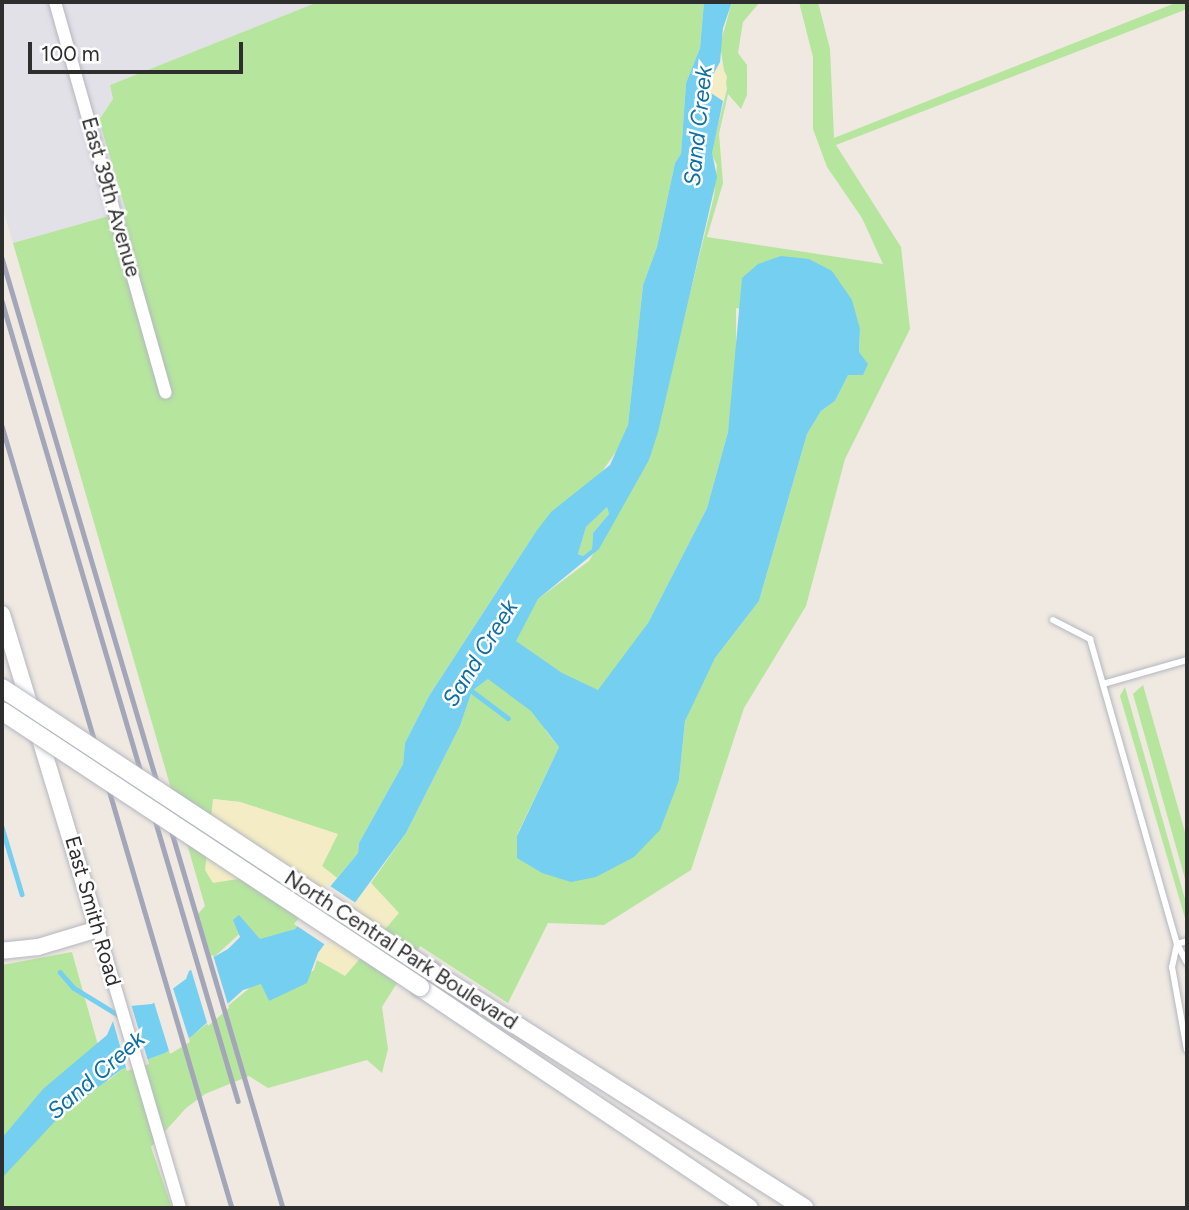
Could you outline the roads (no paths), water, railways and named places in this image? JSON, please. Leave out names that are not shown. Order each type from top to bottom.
[{"type":"main road","name":"North Central Park Boulevard","points":[[2,688],[431,971],[804,1208]]},
{"type":"main road","name":"North Central Park Boulevard","points":[[2,711],[749,1208]]},
{"type":"street","name":"East 39th Avenue","points":[[55,2],[166,393]]},
{"type":"street","name":"East Smith Road","points":[[2,614],[180,1208]]},
{"type":"street","points":[[2,951],[38,947],[98,929]]},
{"type":"lane","points":[[1053,620],[1090,639],[1177,944],[1187,963]]},
{"type":"lane","points":[[1103,684],[1187,660]]},
{"type":"lane","points":[[1177,944],[1187,941]]},
{"type":"lane","points":[[1177,944],[1172,967],[1187,1051]]},
{"type":"water","name":"Sand Creek","points":[[704,2],[732,2],[723,28],[720,62],[705,89],[723,101],[712,153],[717,177],[658,432],[649,460],[599,549],[538,599],[516,641],[562,673],[598,690],[648,623],[707,508],[728,432],[742,278],[758,264],[781,256],[809,259],[832,271],[852,300],[860,329],[859,352],[868,364],[863,375],[848,375],[835,401],[821,411],[807,434],[759,601],[715,658],[685,721],[679,780],[660,830],[634,857],[596,877],[571,882],[542,873],[517,858],[517,836],[559,747],[531,711],[488,679],[472,691],[460,726],[406,833],[318,953],[307,983],[269,1001],[261,984],[243,990],[192,1036],[165,1053],[122,1069],[59,1117],[2,1178],[2,1138],[43,1089],[107,1035],[119,1007],[152,1004],[186,979],[189,971],[228,949],[240,937],[233,920],[239,915],[260,939],[295,929],[358,853],[359,843],[403,764],[405,743],[429,696],[535,533],[551,512],[610,465],[628,425],[643,285],[657,247],[675,163],[681,154],[686,83],[700,48]],"holes":[[[607,507],[609,514],[593,533],[592,549],[583,556],[578,554],[586,527]]]},
{"type":"waterway","name":"Sand Creek","points":[[468,688],[508,718]]},
{"type":"waterway","points":[[2,827],[22,894]]},
{"type":"waterway","points":[[60,972],[74,988],[120,1016]]},
{"type":"railway","points":[[2,258],[283,1208]]},
{"type":"railway","points":[[2,301],[238,1101]]},
{"type":"railway","points":[[2,426],[232,1208]]}]
